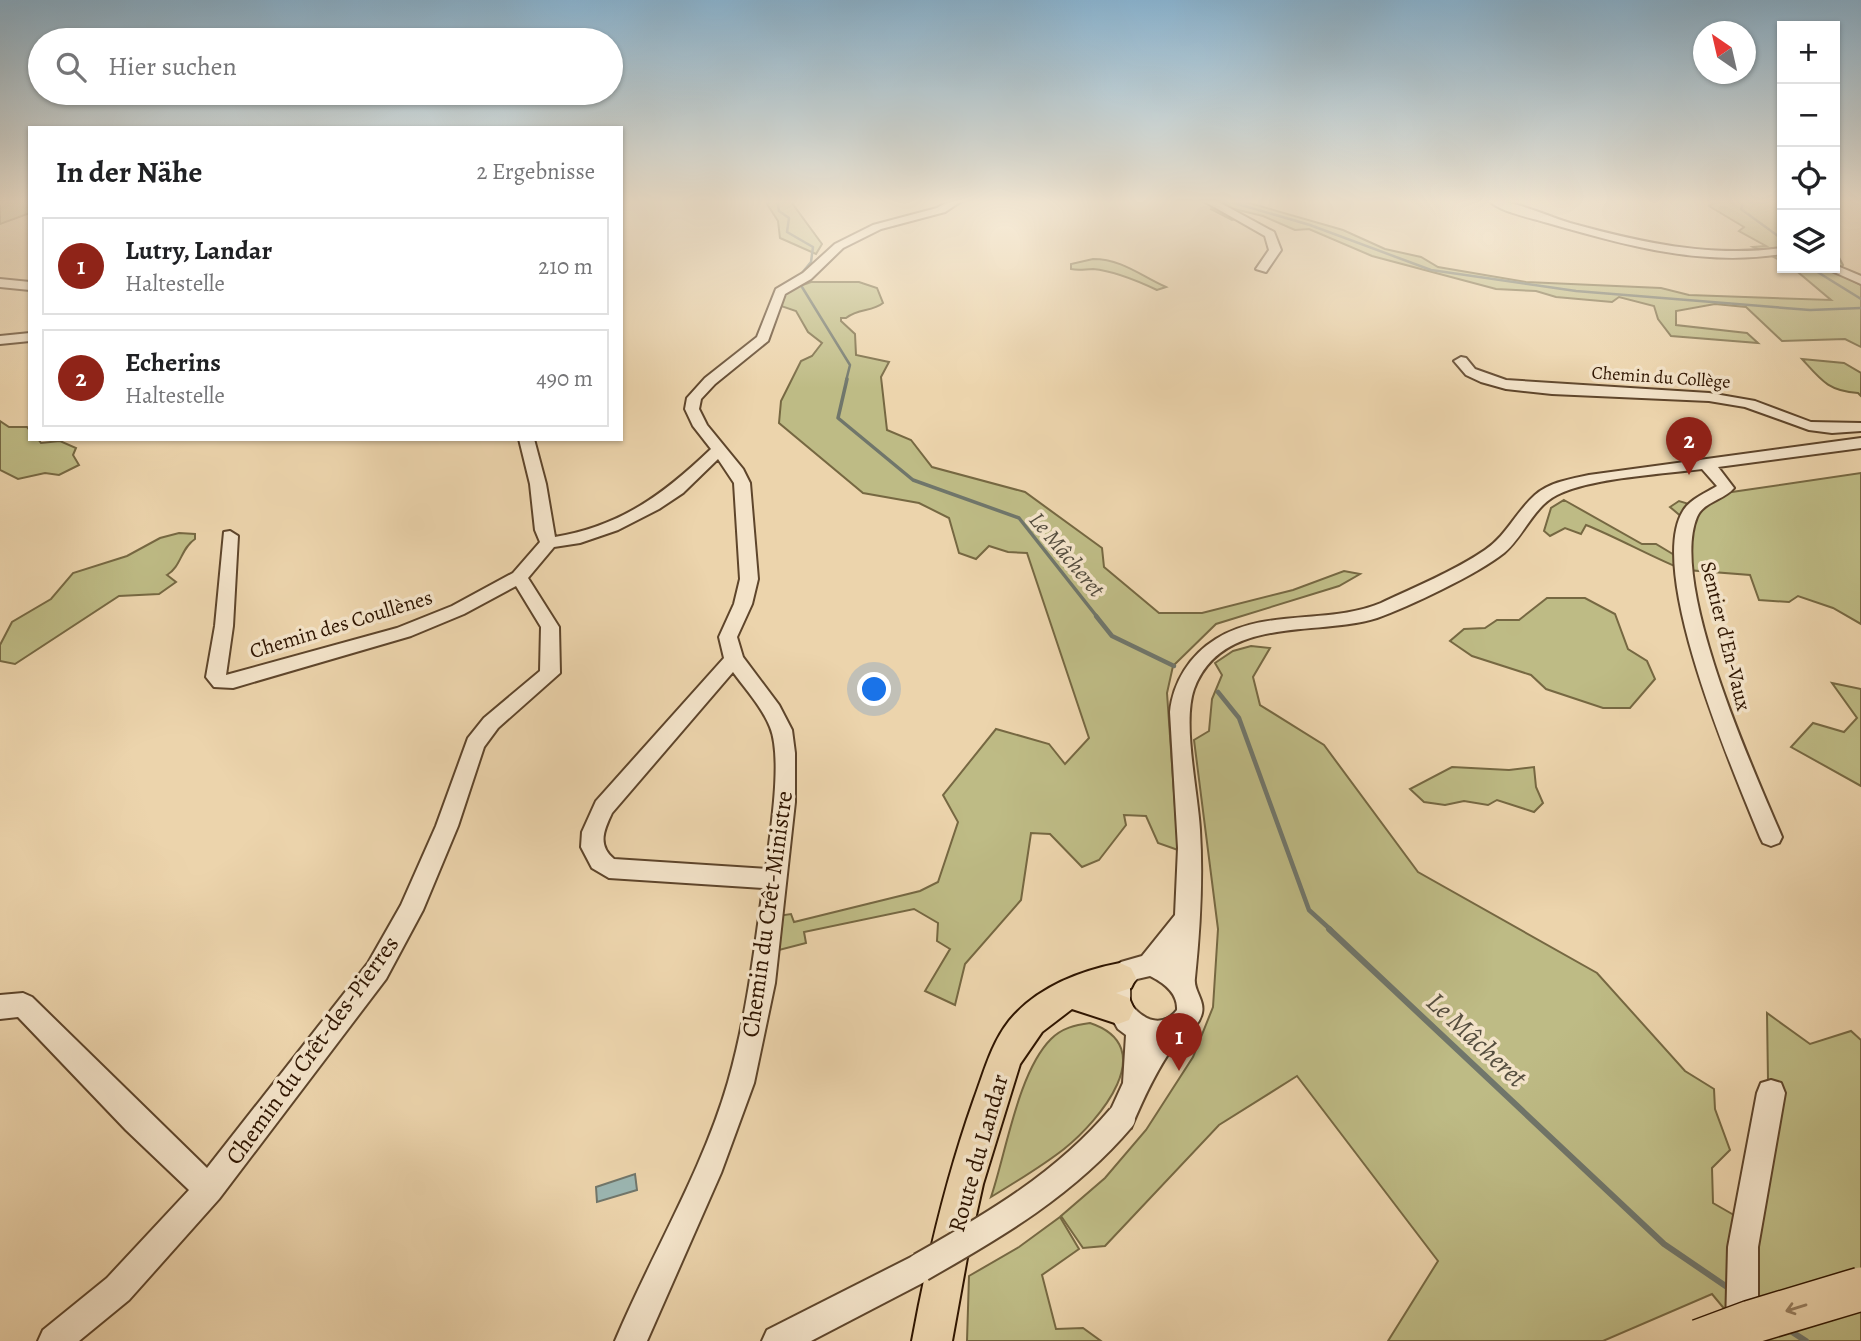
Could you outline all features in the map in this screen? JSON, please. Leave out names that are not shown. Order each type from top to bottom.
[{"type":"highway","points":[[1699,1341],[1751,1322],[1861,1289]]},
{"type":"main road","name":"Route du Landar","points":[[932,1341],[940,1293],[980,1131],[1011,1047],[1032,1020],[1054,1001],[1072,994],[1126,1006]]},
{"type":"street","points":[[776,879],[609,868],[597,860],[591,849],[592,831],[604,807],[734,659],[729,650],[728,637],[743,604],[749,579],[744,494],[737,472],[718,451],[692,409],[694,398],[763,338],[780,292],[807,276],[819,263]]},
{"type":"street","points":[[1262,269],[1266,263]]},
{"type":"street","points":[[1840,272],[1861,280]]},
{"type":"street","points":[[0,284],[28,286]]},
{"type":"street","points":[[0,341],[28,337]]},
{"type":"street","name":"Chemin du Collège","points":[[1461,360],[1465,368],[1501,382],[1549,389],[1705,397],[1771,410],[1804,425],[1861,427]]},
{"type":"street","points":[[527,441],[538,484],[543,530],[549,543],[574,539],[612,526],[653,506],[677,490],[718,451]]},
{"type":"street","points":[[1181,982],[1185,968],[1187,919],[1191,902],[1188,814],[1179,715],[1183,691],[1205,658],[1223,643],[1276,624],[1340,620],[1369,614],[1389,606],[1490,554],[1510,539],[1537,501],[1562,486],[1861,443]]},
{"type":"street","name":"Sentier d'En-Vaux","points":[[1708,466],[1720,477],[1726,488],[1690,512],[1684,526],[1682,565],[1699,640],[1721,712],[1771,837]]},
{"type":"street","name":"Chemin des Coullènes","points":[[230,536],[224,626],[216,677],[220,682],[233,681],[404,632],[458,610],[519,577],[549,543]]},
{"type":"street","name":"Chemin du Crêt-des-Pierres","points":[[54,1341],[118,1289],[209,1189],[377,971],[411,910],[447,826],[475,744],[491,723],[550,673],[550,627],[519,577]]},
{"type":"street","name":"Chemin du Crêt-Ministre","points":[[631,1341],[711,1163],[741,1083],[762,983],[785,802],[785,753],[782,730],[772,710],[734,659]]},
{"type":"street","points":[[1150,965],[1187,919]]},
{"type":"street","points":[[1126,1006],[1159,1034],[1168,1032],[1185,1021],[1189,1012],[1187,991],[1172,973],[1150,965],[1132,968],[1126,1006],[1136,1053],[1136,1084]]},
{"type":"street","points":[[11,1006],[209,1189]]},
{"type":"street","points":[[778,1341],[1007,1219],[1070,1173],[1121,1118],[1136,1084],[1168,1032]]},
{"type":"street","points":[[1742,1327],[1743,1247],[1756,1165],[1772,1093]]},
{"type":"shaded area","points":[[1115,263],[1166,287],[1157,290],[1109,272],[1071,269],[1071,264]]},
{"type":"shaded area","points":[[1397,263],[1430,263],[1438,267],[1526,282],[1661,288],[1689,295],[1831,300],[1799,273],[1838,273],[1861,285],[1861,347],[1845,339],[1782,341],[1746,307],[1715,304],[1676,311],[1676,325],[1747,333],[1758,343],[1671,336],[1658,319],[1654,306],[1619,297],[1612,302],[1556,297],[1536,291],[1496,289]]},
{"type":"shaded area","points":[[811,282],[859,282],[877,288],[883,303],[841,318],[841,321],[855,334],[856,355],[889,362],[881,377],[887,430],[911,440],[932,467],[1025,492],[1102,548],[1104,567],[1159,613],[1202,613],[1293,590],[1344,571],[1360,574],[1339,586],[1216,624],[1173,666],[1167,693],[1178,850],[1158,843],[1146,816],[1124,815],[1126,825],[1099,860],[1082,867],[1050,834],[1031,833],[1021,900],[965,964],[955,1005],[925,991],[950,949],[937,941],[938,923],[914,909],[804,932],[806,943],[779,950],[777,916],[791,914],[794,922],[920,891],[938,882],[958,822],[943,795],[996,729],[1049,744],[1065,764],[1089,738],[1027,553],[1008,552],[989,546],[976,559],[959,553],[949,518],[919,503],[863,493],[779,423],[781,401],[801,361],[812,356],[822,343],[808,332],[796,311],[778,305],[788,291]]},
{"type":"shaded area","points":[[1802,359],[1844,363],[1861,373],[1861,396],[1832,387]]},
{"type":"shaded area","points":[[0,421],[9,427],[27,427],[28,441],[60,441],[76,448],[73,455],[79,465],[59,475],[45,473],[18,479],[0,470]]},
{"type":"shaded area","points":[[1861,473],[1861,624],[1833,608],[1798,596],[1789,602],[1759,600],[1750,575],[1687,570],[1690,524],[1670,507],[1679,501],[1702,508],[1725,493]]},
{"type":"shaded area","points":[[1564,500],[1642,544],[1656,544],[1676,556],[1677,567],[1586,525],[1581,534],[1565,528],[1550,536],[1544,531],[1551,508]]},
{"type":"shaded area","points":[[179,533],[195,534],[195,539],[172,572],[167,575],[176,582],[159,594],[119,596],[15,664],[0,661],[0,645],[12,622],[51,599],[73,573],[127,556],[160,538]]},
{"type":"shaded area","points":[[1547,598],[1585,598],[1615,614],[1628,649],[1647,661],[1655,679],[1630,708],[1603,708],[1546,689],[1531,675],[1472,656],[1450,641],[1464,629],[1485,628],[1497,620],[1519,620]]},
{"type":"shaded area","points":[[1251,646],[1270,648],[1253,677],[1260,705],[1324,745],[1418,872],[1597,973],[1685,1071],[1714,1089],[1715,1109],[1730,1150],[1712,1168],[1713,1203],[1760,1230],[1755,1149],[1768,1080],[1767,1013],[1810,1044],[1851,1031],[1861,1040],[1861,1341],[1751,1341],[1712,1294],[1603,1341],[1388,1341],[1438,1261],[1297,1076],[1219,1125],[1105,1246],[1083,1248],[1061,1216],[1105,1178],[1146,1130],[1193,1057],[1213,1007],[1218,929],[1194,740],[1209,731],[1212,699],[1222,675],[1215,663],[1233,651]]},
{"type":"shaded area","points":[[1832,683],[1861,689],[1861,786],[1791,747],[1813,723],[1844,732],[1857,718]]},
{"type":"shaded area","points":[[1452,767],[1509,770],[1534,767],[1536,787],[1543,803],[1534,812],[1497,800],[1488,805],[1464,801],[1445,805],[1424,802],[1410,789]]},
{"type":"shaded area","points":[[1090,1023],[1111,1034],[1121,1049],[1123,1066],[1107,1103],[1064,1149],[991,1197],[1021,1092],[1040,1053],[1060,1032]]},
{"type":"shaded area","points":[[1060,1217],[1079,1249],[1042,1275],[1056,1329],[1083,1328],[1101,1341],[967,1341],[969,1276],[1019,1247]]},
{"type":"water","points":[[635,1174],[637,1190],[597,1202],[596,1187]]},
{"type":"waterway","name":"Le Mâcheret","points":[[797,279],[811,263]]},
{"type":"waterway","points":[[1411,263],[1431,270],[1576,291],[1810,310],[1861,308]]},
{"type":"waterway","points":[[1819,273],[1861,299]]},
{"type":"waterway","name":"Le Mâcheret","points":[[802,287],[850,365],[846,381]]},
{"type":"waterway","name":"Le Mâcheret","points":[[847,379],[838,418],[913,480],[1019,518],[1098,618]]},
{"type":"waterway","name":"Le Mâcheret","points":[[1096,616],[1112,636],[1174,666]]},
{"type":"waterway","name":"Le Mâcheret","points":[[1218,692],[1239,718],[1309,910],[1331,930]]},
{"type":"waterway","name":"Le Mâcheret","points":[[1329,929],[1664,1244],[1730,1289]]},
{"type":"waterway","name":"Le Mâcheret","points":[[1789,1330],[1806,1341]]},
{"type":"place","name":"Echerins","points":[[1689,475]]},
{"type":"place","name":"Lutry, Landar","points":[[1179,1071]]}]
